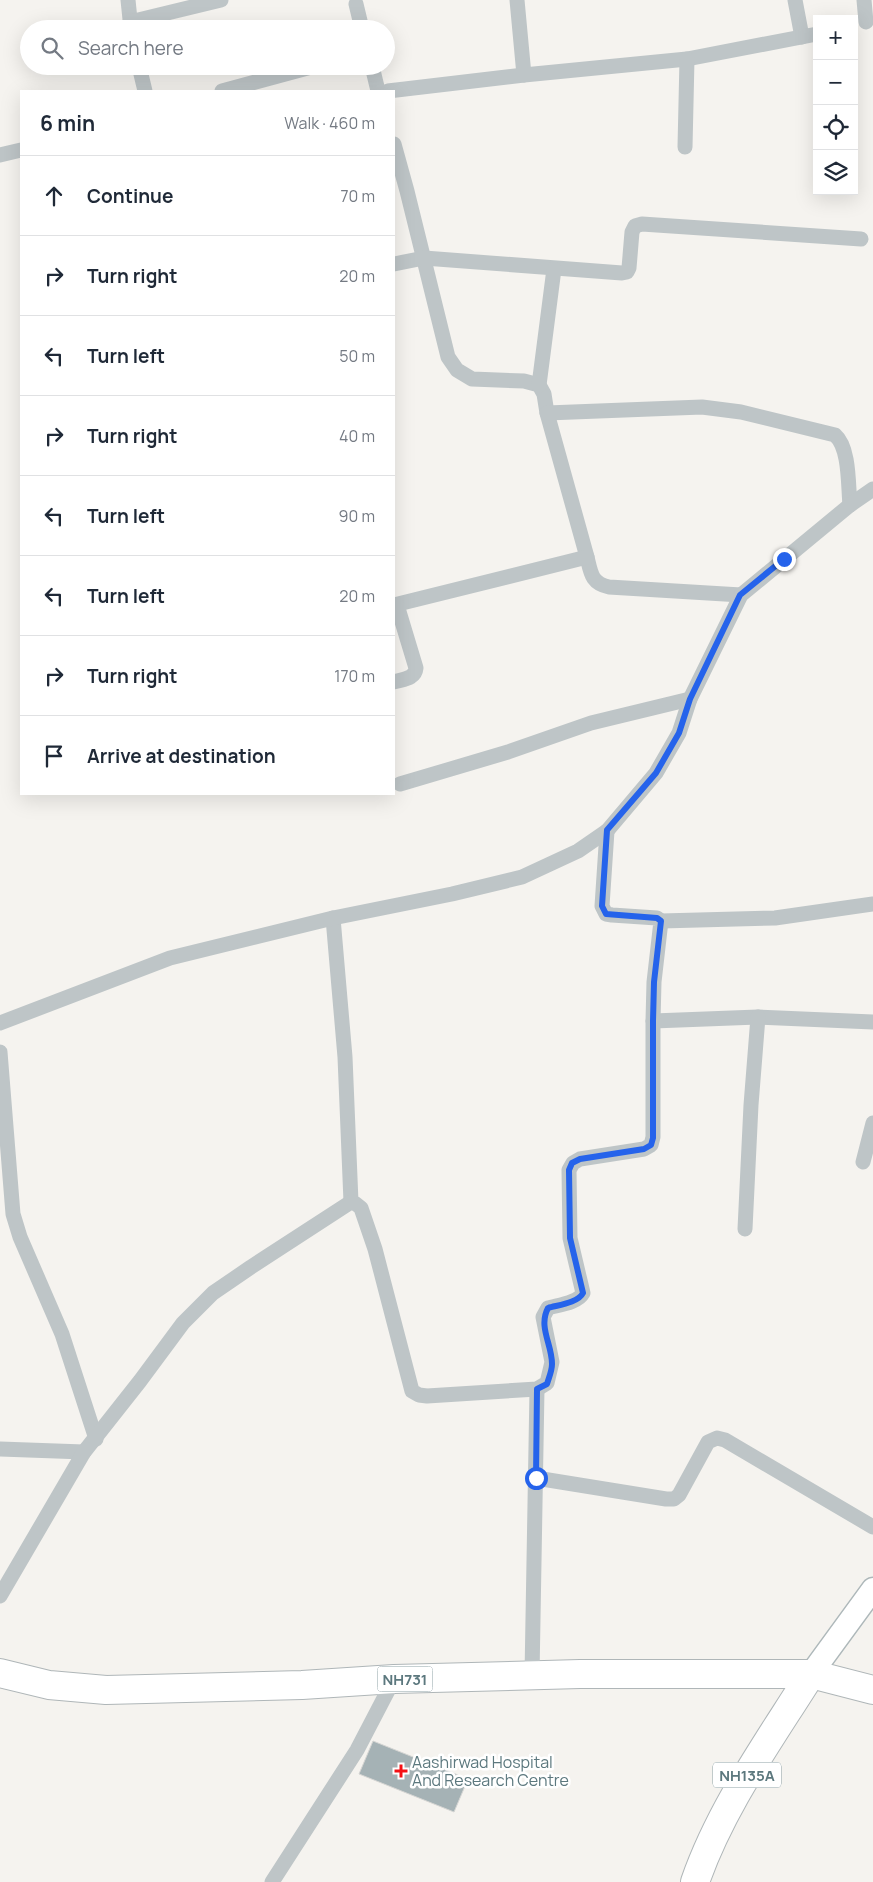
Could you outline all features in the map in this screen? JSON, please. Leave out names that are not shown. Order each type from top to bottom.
[{"type":"highway","name":"NH731","points":[[1,1674],[49,1685],[106,1690],[302,1685],[394,1679],[812,1674],[873,1690]]},
{"type":"highway","name":"NH135A","points":[[695,1882],[702,1863],[740,1786],[812,1674]]},
{"type":"main road","points":[[812,1674],[873,1589]]},
{"type":"street","points":[[128,0],[130,20]]},
{"type":"street","points":[[149,20],[221,0]]},
{"type":"street","points":[[517,0],[524,74]]},
{"type":"street","points":[[796,0],[802,37]]},
{"type":"street","points":[[864,0],[865,22]]},
{"type":"street","points":[[356,4],[360,20]]},
{"type":"street","points":[[395,90],[524,74],[687,59],[813,35]]},
{"type":"street","points":[[685,147],[687,59]]},
{"type":"street","points":[[141,75],[144,90]]},
{"type":"street","points":[[226,90],[282,75]]},
{"type":"street","points":[[374,75],[378,90]]},
{"type":"street","points":[[395,148],[448,357],[457,370],[472,379],[524,381],[538,385],[544,394],[547,413],[587,557],[593,577],[598,585],[740,595]]},
{"type":"street","points":[[0,155],[20,150]]},
{"type":"street","points":[[395,264],[424,258],[554,269],[612,273],[627,272],[632,232],[635,226],[642,224],[861,239]]},
{"type":"street","points":[[538,385],[554,269]]},
{"type":"street","points":[[547,413],[702,407],[741,412],[835,435],[842,445],[847,466],[850,505]]},
{"type":"street","points":[[0,1023],[170,958],[333,918],[452,894],[522,877],[578,851],[607,830],[656,773],[679,733],[690,699],[740,595],[850,505],[873,489]]},
{"type":"street","points":[[395,682],[413,677],[416,674],[416,668],[395,605],[587,557]]},
{"type":"street","points":[[400,784],[508,752],[591,724],[690,699]]},
{"type":"street","points":[[607,830],[602,906],[606,914],[657,918],[661,921],[775,918],[873,904]]},
{"type":"street","points":[[333,918],[346,1057],[351,1202]]},
{"type":"street","points":[[351,1202],[361,1208],[375,1249],[412,1391],[418,1395],[427,1396],[537,1389],[547,1384],[551,1374],[552,1362],[543,1317],[548,1308],[575,1300],[581,1297],[583,1293],[570,1238],[569,1170],[572,1163],[580,1159],[644,1149],[651,1145],[653,1138],[654,982],[661,921]]},
{"type":"street","points":[[653,1021],[758,1017],[873,1022]]},
{"type":"street","points":[[745,1229],[751,1105],[758,1017]]},
{"type":"street","points":[[0,1052],[13,1214],[20,1238],[62,1334],[96,1439]]},
{"type":"street","points":[[863,1162],[873,1123]]},
{"type":"street","points":[[0,1596],[84,1452],[96,1439],[183,1323],[213,1293],[351,1202]]},
{"type":"street","points":[[532,1676],[537,1389]]},
{"type":"street","points":[[536,1478],[666,1500],[674,1499],[680,1495],[708,1442],[717,1438],[725,1440],[873,1526]]},
{"type":"street","points":[[0,1449],[84,1452]]},
{"type":"street","points":[[272,1882],[358,1750],[394,1679]]},
{"type":"building","points":[[373,1741],[468,1779],[454,1812],[359,1774]]},
{"type":"place","name":"Aashirwad Hospital And Research Centre","points":[[401,1771]]},
{"type":"route","points":[[536,1478],[537,1389],[547,1384],[551,1374],[552,1362],[543,1317],[548,1308],[575,1300],[581,1297],[583,1293],[570,1238],[569,1170],[572,1163],[580,1159],[644,1149],[651,1145],[653,1138],[654,982],[661,921],[657,918],[606,914],[604,911],[602,906],[607,830],[656,773],[679,733],[690,699],[740,595],[784,559]]}]
